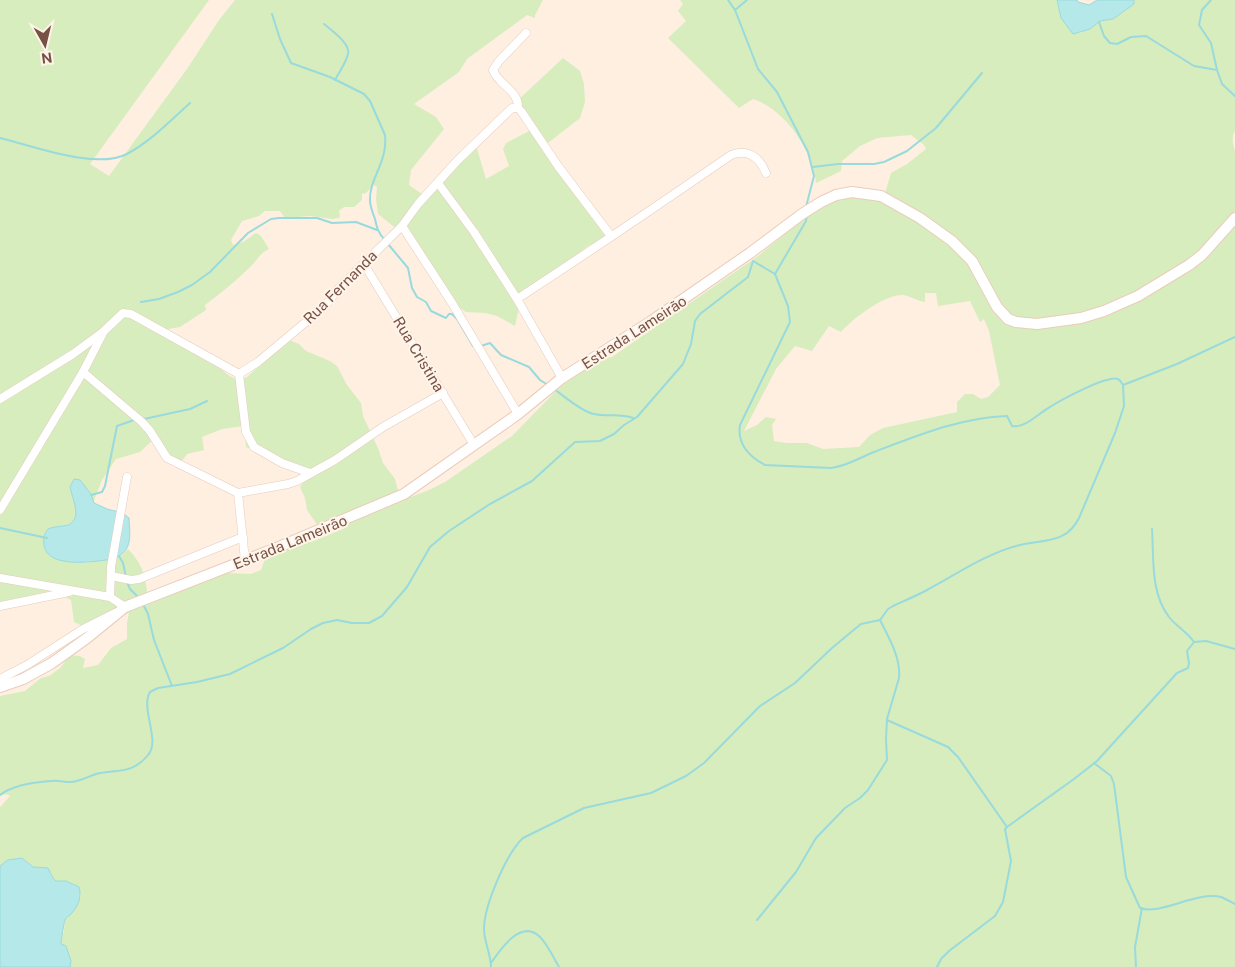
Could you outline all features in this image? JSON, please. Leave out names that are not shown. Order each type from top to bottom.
[{"type":"street","points":[[526,33],[499,61],[494,70],[497,77],[516,96],[514,108],[611,236]]},
{"type":"street","name":"Rua Fernanda","points":[[239,374],[258,362],[319,311],[338,289],[402,226],[418,204],[457,161],[514,108]]},
{"type":"street","points":[[517,299],[734,153],[750,154],[762,163],[766,173]]},
{"type":"street","points":[[438,183],[467,220],[517,299],[562,378]]},
{"type":"street","name":"Estrada Lameirão","points":[[0,687],[23,680],[52,663],[87,638],[123,608],[330,526],[404,494],[518,414],[562,378],[650,322],[750,253],[802,214],[836,195],[852,192],[881,196],[920,218],[952,241],[972,261],[1002,314],[1016,322],[1037,324],[1081,318],[1104,312],[1138,296],[1189,266],[1202,255],[1235,218]]},
{"type":"street","points":[[402,226],[452,303],[518,414]]},
{"type":"street","name":"Rua Cristina","points":[[364,264],[474,445]]},
{"type":"street","points":[[0,399],[73,354],[104,331],[123,313],[131,314],[239,374],[246,432],[254,447],[282,463],[310,473]]},
{"type":"street","points":[[0,510],[83,372],[104,331]]},
{"type":"street","points":[[83,372],[142,422],[167,458],[238,493],[288,484],[335,460],[383,427],[443,394]]},
{"type":"street","points":[[110,597],[111,576],[126,477]]},
{"type":"street","points":[[238,493],[245,560]]},
{"type":"street","points":[[111,576],[131,580],[139,579],[243,537]]},
{"type":"street","points":[[0,578],[110,597],[123,608],[100,619],[27,666],[0,679]]},
{"type":"street","points":[[0,606],[73,591]]},
{"type":"green space","points":[[0,0],[209,0],[90,164],[109,176],[235,0],[543,0],[535,18],[527,15],[467,59],[459,72],[414,104],[436,117],[444,129],[411,170],[409,185],[422,194],[475,142],[486,179],[509,166],[503,149],[506,143],[533,129],[517,101],[563,58],[580,71],[584,84],[585,102],[580,118],[544,146],[609,242],[597,247],[589,245],[521,298],[515,326],[497,316],[466,312],[456,305],[417,245],[378,214],[377,187],[374,185],[366,193],[362,194],[362,200],[354,207],[344,207],[339,211],[339,218],[310,216],[285,218],[280,211],[265,211],[259,216],[242,221],[231,240],[233,245],[243,242],[256,233],[261,236],[269,249],[261,254],[235,281],[205,305],[206,310],[180,327],[168,329],[179,339],[236,379],[247,377],[289,340],[299,344],[306,351],[337,366],[347,385],[361,403],[363,416],[383,463],[395,479],[399,494],[318,526],[307,510],[305,498],[300,487],[308,475],[246,447],[244,426],[222,429],[202,437],[204,450],[187,454],[178,466],[153,440],[140,452],[116,459],[102,480],[93,503],[91,494],[86,488],[73,522],[48,529],[45,533],[44,546],[51,557],[87,563],[121,556],[128,549],[143,572],[148,598],[195,586],[201,581],[227,573],[251,574],[261,570],[265,559],[297,543],[314,541],[345,528],[355,518],[445,482],[512,436],[556,391],[594,360],[612,357],[758,256],[788,231],[802,215],[843,197],[884,197],[891,173],[907,164],[926,149],[924,145],[911,135],[877,138],[860,146],[842,161],[841,171],[816,183],[814,171],[803,145],[776,112],[765,104],[753,99],[739,108],[668,38],[686,21],[678,11],[683,4],[680,0],[1057,0],[1061,18],[1090,29],[1100,21],[1113,19],[1134,4],[1134,0],[1235,0],[1235,131],[1233,143],[1235,151],[1235,967],[70,967],[71,961],[66,946],[61,944],[61,940],[65,920],[78,904],[81,895],[66,881],[56,881],[52,878],[52,874],[45,869],[33,867],[22,858],[0,866],[0,807],[10,796],[6,794],[0,796],[0,696],[25,691],[41,678],[49,676],[60,668],[70,655],[80,656],[85,659],[83,668],[98,665],[111,648],[127,639],[129,613],[83,626],[74,622],[71,600],[51,589],[46,595],[0,606]],"holes":[[[925,293],[936,293],[938,306],[970,301],[980,322],[984,319],[989,331],[1000,385],[988,397],[981,399],[973,394],[965,394],[957,402],[957,412],[883,428],[870,435],[859,447],[823,449],[807,443],[774,441],[772,425],[776,419],[766,417],[757,425],[744,431],[776,369],[795,346],[812,351],[829,326],[841,332],[861,314],[887,299],[903,295],[925,302]]]},
{"type":"water","points":[[1057,0],[1077,0],[1089,5],[1097,0],[1134,0],[1134,4],[1113,19],[1100,21],[1090,29],[1073,34],[1061,18]]},
{"type":"water","points":[[74,479],[80,480],[91,494],[94,503],[119,512],[112,559],[72,562],[53,558],[47,553],[44,541],[48,529],[68,525],[75,518],[76,513],[70,487]]},
{"type":"water","points":[[122,512],[129,518],[129,542],[124,551],[114,559]]},
{"type":"water","points":[[22,858],[33,867],[48,868],[56,881],[66,881],[79,887],[79,902],[65,920],[61,942],[61,944],[66,946],[71,961],[70,967],[0,967],[0,866],[8,860]]},
{"type":"waterway","points":[[728,0],[735,10],[758,69],[777,92],[808,152],[814,176],[806,207]]},
{"type":"waterway","points":[[735,10],[747,0]]},
{"type":"waterway","points":[[1211,0],[1202,10],[1199,25],[1211,43],[1222,84],[1235,96]]},
{"type":"waterway","points":[[272,14],[280,39],[291,63],[330,77],[364,94],[370,101],[385,135],[384,154],[370,192],[371,208],[378,230],[385,240]]},
{"type":"waterway","points":[[1099,22],[1104,36],[1110,43],[1117,44],[1131,37],[1146,36],[1194,66],[1217,70]]},
{"type":"waterway","points":[[324,24],[340,38],[348,50],[346,61],[335,80]]},
{"type":"waterway","points":[[813,167],[838,164],[874,164],[884,162],[907,151],[936,128],[982,73]]},
{"type":"waterway","points":[[0,138],[64,155],[82,158],[114,158],[127,154],[144,143],[190,103]]},
{"type":"waterway","points":[[775,274],[806,221],[807,214]]},
{"type":"waterway","points":[[141,302],[159,299],[192,285],[210,272],[248,233],[271,219],[317,218],[332,223],[356,222],[377,230]]},
{"type":"waterway","points":[[388,244],[408,268],[412,288],[417,297],[426,302],[431,311],[446,318],[449,314],[452,314],[473,346]]},
{"type":"waterway","points":[[0,795],[11,789],[38,782],[73,782],[96,774],[124,770],[136,766],[148,755],[151,749],[152,733],[147,707],[150,692],[158,688],[197,682],[230,674],[283,648],[323,623],[337,620],[352,623],[369,623],[382,616],[407,587],[430,547],[449,531],[490,504],[532,481],[575,442],[600,441],[614,434],[637,417],[683,364],[691,344],[695,321],[700,314],[748,277],[753,261],[775,274],[788,306],[790,322],[740,425],[741,438],[746,449],[754,458],[765,465],[837,467],[923,434],[989,417],[1007,416],[1012,426],[1017,426],[1026,423],[1084,389],[1112,379],[1120,381],[1123,385],[1124,406],[1115,433],[1079,518],[1068,532],[1054,539],[1020,545],[996,553],[893,606],[888,609],[880,620],[861,624],[795,683],[760,706],[704,763],[686,776],[651,793],[584,808],[523,838],[503,868],[492,894],[485,919],[485,939],[491,967]]},
{"type":"waterway","points":[[1123,385],[1177,364],[1235,337]]},
{"type":"waterway","points":[[481,346],[490,343],[501,355],[529,367],[540,380],[548,385]]},
{"type":"waterway","points":[[554,389],[589,413],[633,418]]},
{"type":"waterway","points":[[144,419],[190,409],[207,401]]},
{"type":"waterway","points":[[91,495],[102,492],[105,486],[117,426],[134,420]]},
{"type":"waterway","points":[[0,528],[47,538]]},
{"type":"waterway","points":[[1152,529],[1154,574],[1159,597],[1169,617],[1194,642]]},
{"type":"waterway","points":[[119,556],[123,563],[126,577]]},
{"type":"waterway","points":[[127,582],[130,589],[139,598]]},
{"type":"waterway","points":[[143,604],[148,614],[154,640],[172,686]]},
{"type":"waterway","points":[[757,920],[796,872],[816,838],[845,808],[868,790],[887,760],[887,719],[899,678],[899,671],[894,648],[880,620]]},
{"type":"waterway","points":[[1007,827],[1097,761],[1177,673],[1188,668],[1187,651],[1194,642],[1206,641],[1235,649]]},
{"type":"waterway","points":[[887,720],[948,747],[958,757],[1007,827],[1005,829],[1011,861],[1003,902],[995,916],[949,951],[941,959],[937,967]]},
{"type":"waterway","points":[[1094,763],[1111,776],[1114,784],[1126,877],[1140,908],[1148,910],[1157,909],[1200,897],[1211,896],[1221,897],[1235,904]]},
{"type":"waterway","points":[[1136,967],[1135,947],[1142,908]]},
{"type":"waterway","points":[[491,963],[505,944],[519,933],[526,931],[533,932],[540,937],[559,967]]}]
